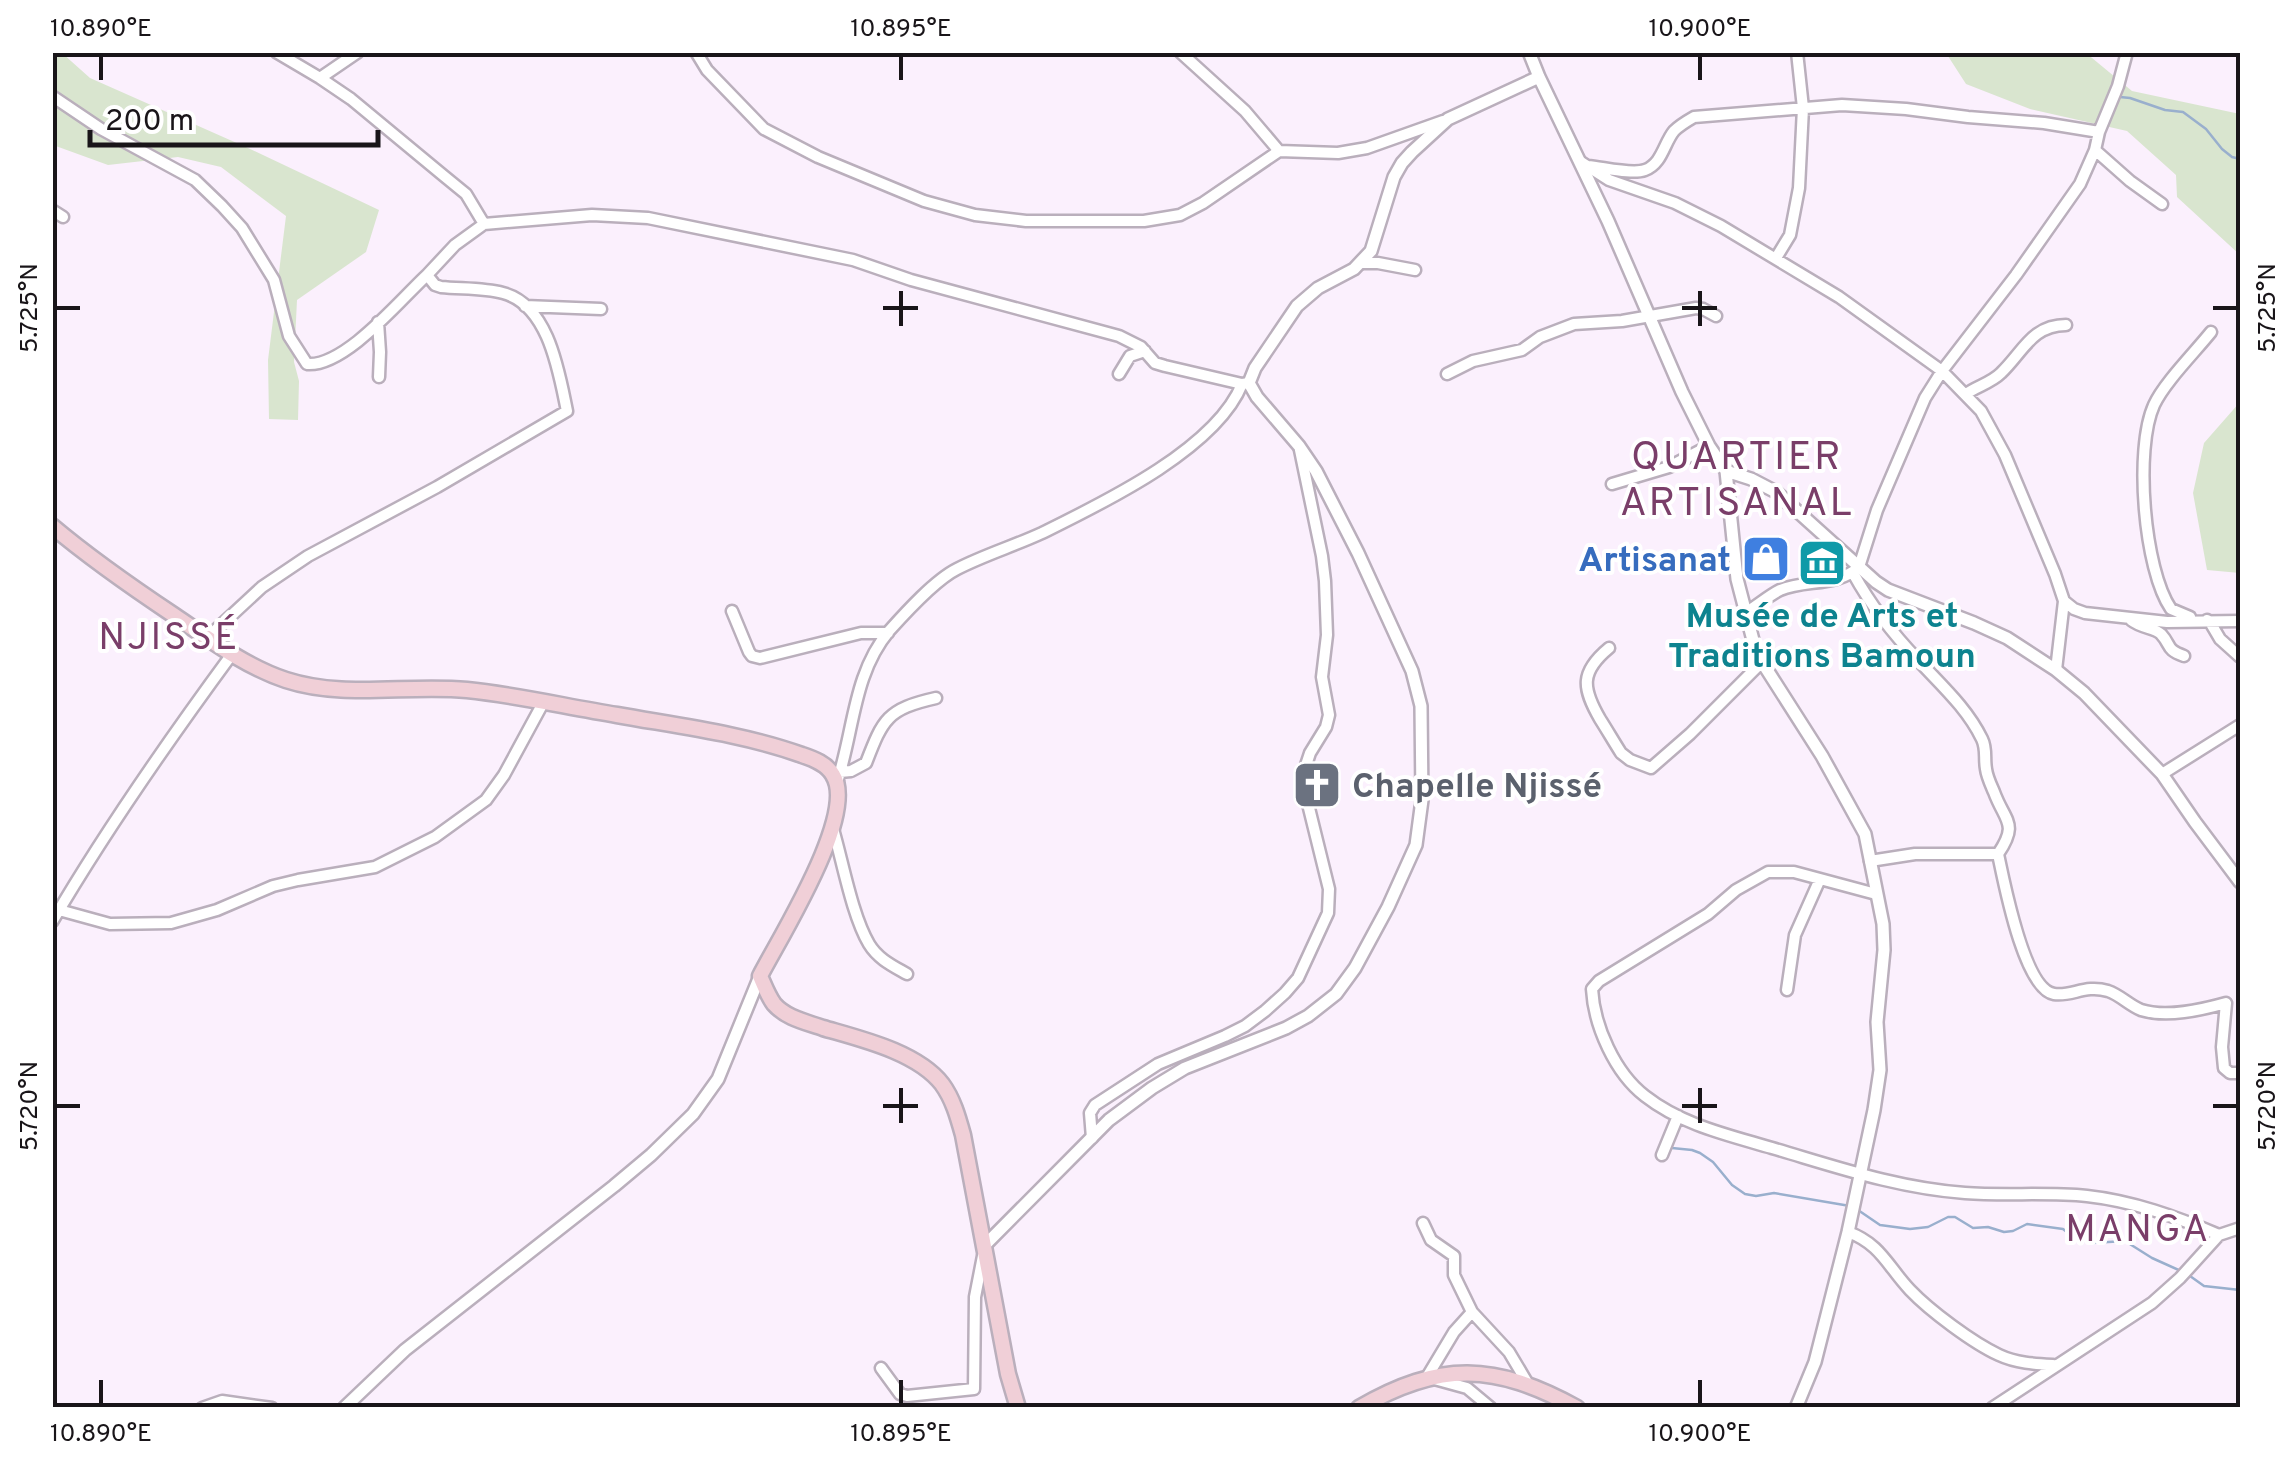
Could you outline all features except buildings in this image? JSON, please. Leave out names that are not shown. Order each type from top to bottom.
[{"type":"main road","points":[[52,526],[108,570],[232,654],[302,684],[355,689],[467,690],[543,702],[788,750],[823,764],[838,777],[837,812],[828,846],[760,976],[774,1004],[785,1013],[912,1059],[928,1069],[953,1102],[1018,1408]]},
{"type":"main road","points":[[1359,1408],[1382,1394],[1445,1373],[1471,1373],[1528,1384],[1577,1408]]},
{"type":"street","points":[[276,52],[350,100],[466,194],[484,224]]},
{"type":"street","points":[[320,78],[358,52]]},
{"type":"street","points":[[696,52],[707,70],[764,129],[857,175],[924,202],[974,215],[1026,221],[1144,221],[1180,214],[1204,203],[1279,151],[1338,152],[1367,148],[1448,120],[1539,77]]},
{"type":"street","points":[[1180,52],[1245,111],[1279,151]]},
{"type":"street","points":[[1530,52],[1682,392],[1726,471],[1737,579],[1762,662],[1810,736],[1865,834],[1884,950],[1877,1009],[1880,1070],[1848,1232],[1815,1362],[1796,1408]]},
{"type":"street","points":[[1776,258],[1790,234],[1796,208],[1803,108],[1797,52]]},
{"type":"street","points":[[2128,52],[2080,184],[1925,398],[1856,570],[1863,592],[1961,706],[1982,740],[1986,770],[2000,811],[2010,823],[2010,834],[1998,854],[2019,940],[2039,986],[2050,994],[2102,989],[2144,1011],[2160,1013],[2226,1003],[2224,1068],[2240,1073]]},
{"type":"street","points":[[52,96],[101,129],[195,180],[222,206],[242,228],[274,280],[289,336],[306,364],[323,362],[345,352],[455,245],[484,224],[592,214],[648,218],[852,260],[911,280],[1118,336],[1164,366],[1246,383],[1316,472],[1358,552],[1412,671],[1421,706],[1420,829],[1388,907],[1336,994],[1286,1028],[1185,1068],[1152,1088],[1110,1120],[984,1245],[975,1297],[974,1389],[907,1396],[900,1394],[881,1368]]},
{"type":"street","points":[[1583,164],[1647,170],[1656,163],[1679,126],[1694,117],[1842,105],[2099,132]]},
{"type":"street","points":[[838,777],[854,707],[870,662],[888,633],[954,570],[1043,532],[1150,474],[1218,422],[1297,306],[1318,288],[1362,263],[1374,245],[1402,162],[1448,120]]},
{"type":"street","points":[[2095,150],[2162,204]]},
{"type":"street","points":[[1583,164],[1609,180],[1675,203],[1776,258],[1864,314],[1942,371],[1966,394],[2005,455],[2056,574],[2064,601],[2056,670]]},
{"type":"street","points":[[1362,263],[1415,270]]},
{"type":"street","points":[[207,638],[262,587],[308,556],[438,487],[566,411],[549,340],[525,306],[504,293],[442,287],[427,275]]},
{"type":"street","points":[[525,306],[600,310]]},
{"type":"street","points":[[1447,374],[1473,362],[1522,350],[1540,337],[1574,324],[1622,321],[1696,308],[1716,316]]},
{"type":"street","points":[[378,322],[378,377]]},
{"type":"street","points":[[1966,394],[2004,371],[2038,332],[2051,325],[2066,326]]},
{"type":"street","points":[[2211,332],[2155,402],[2149,416],[2143,454],[2148,528],[2158,580],[2171,610],[2210,622],[2240,657]]},
{"type":"street","points":[[1118,374],[1130,356],[1145,351]]},
{"type":"street","points":[[1092,1138],[1090,1112],[1095,1106],[1158,1064],[1244,1026],[1285,993],[1298,978],[1328,913],[1329,889],[1305,782],[1310,752],[1326,727],[1328,715],[1322,677],[1327,634],[1326,582],[1299,446]]},
{"type":"street","points":[[1612,484],[1669,468],[1709,446]]},
{"type":"street","points":[[1726,471],[1776,492],[1819,528],[1856,570],[1888,590],[1990,630],[2084,692],[2162,774],[2240,882]]},
{"type":"street","points":[[1745,612],[1781,590],[1828,582],[1856,570]]},
{"type":"street","points":[[2064,601],[2086,613],[2130,619],[2240,621]]},
{"type":"street","points":[[732,611],[749,652],[760,658],[860,633],[888,633]]},
{"type":"street","points":[[2130,619],[2141,628],[2160,633],[2168,647],[2184,656]]},
{"type":"street","points":[[1610,648],[1590,669],[1587,695],[1622,754],[1651,768],[1762,662]]},
{"type":"street","points":[[52,922],[90,856],[159,753],[232,654]]},
{"type":"street","points":[[838,777],[866,763],[884,721],[896,711],[936,698]]},
{"type":"street","points":[[59,910],[110,924],[171,923],[217,910],[273,886],[374,867],[435,837],[486,800],[543,702]]},
{"type":"street","points":[[2162,774],[2240,725]]},
{"type":"street","points":[[833,829],[870,945],[883,960],[907,974]]},
{"type":"street","points":[[1870,860],[1915,854],[1998,854]]},
{"type":"street","points":[[1876,894],[1794,872],[1768,872],[1736,890],[1708,914],[1617,968],[1592,989],[1604,1036],[1624,1075],[1648,1098],[1678,1116],[1729,1136],[1859,1175],[1967,1193],[2087,1196],[2160,1212],[2219,1235]]},
{"type":"street","points":[[1787,990],[1795,935],[1820,879]]},
{"type":"street","points":[[344,1408],[405,1350],[586,1209],[684,1124],[718,1080],[760,976]]},
{"type":"street","points":[[1662,1155],[1678,1116]]},
{"type":"street","points":[[1423,1223],[1431,1240],[1454,1256],[1454,1274],[1472,1312],[1509,1352],[1528,1384]]},
{"type":"street","points":[[1992,1408],[2135,1315],[2219,1235],[2240,1228]]},
{"type":"street","points":[[1848,1232],[1886,1257],[1909,1288],[1972,1339],[2000,1356],[2054,1366]]},
{"type":"street","points":[[1472,1312],[1454,1332],[1427,1377],[1467,1388],[1491,1408]]},
{"type":"street","points":[[202,1408],[233,1401],[272,1408]]},
{"type":"green space","points":[[53,53],[62,53],[90,78],[379,210],[366,252],[297,300],[294,362],[299,381],[298,420],[269,419],[268,360],[286,216],[221,167],[178,157],[108,165],[53,145]]},
{"type":"green space","points":[[1946,53],[2086,53],[2132,91],[2240,114],[2240,255],[2177,197],[2176,175],[2127,131],[2030,109],[1966,84]]},
{"type":"green space","points":[[2240,402],[2240,573],[2207,570],[2193,493],[2204,443]]},
{"type":"waterway","points":[[2120,97],[2183,112],[2206,129],[2222,149],[2240,159]]},
{"type":"waterway","points":[[1672,1148],[1700,1153],[1745,1194],[1774,1193],[1850,1206]]},
{"type":"waterway","points":[[1858,1210],[1880,1225],[1910,1229],[1928,1227],[1948,1217],[1973,1228],[2004,1232],[2027,1224],[2063,1229],[2092,1243],[2125,1241],[2183,1272]]},
{"type":"waterway","points":[[2190,1276],[2204,1286],[2240,1290]]},
{"type":"place","name":"Artisanat","points":[[1766,559]]},
{"type":"place","name":"Musée de Arts et Traditions Bamoun","points":[[1822,563]]},
{"type":"place","name":"Chapelle Njissé","points":[[1317,785]]},
{"type":"district","name":"QUARTIER ARTISANAL","points":[[1737,478]]},
{"type":"district","name":"NJISSÉ","points":[[169,636]]},
{"type":"district","name":"MANGA","points":[[2138,1228]]}]
